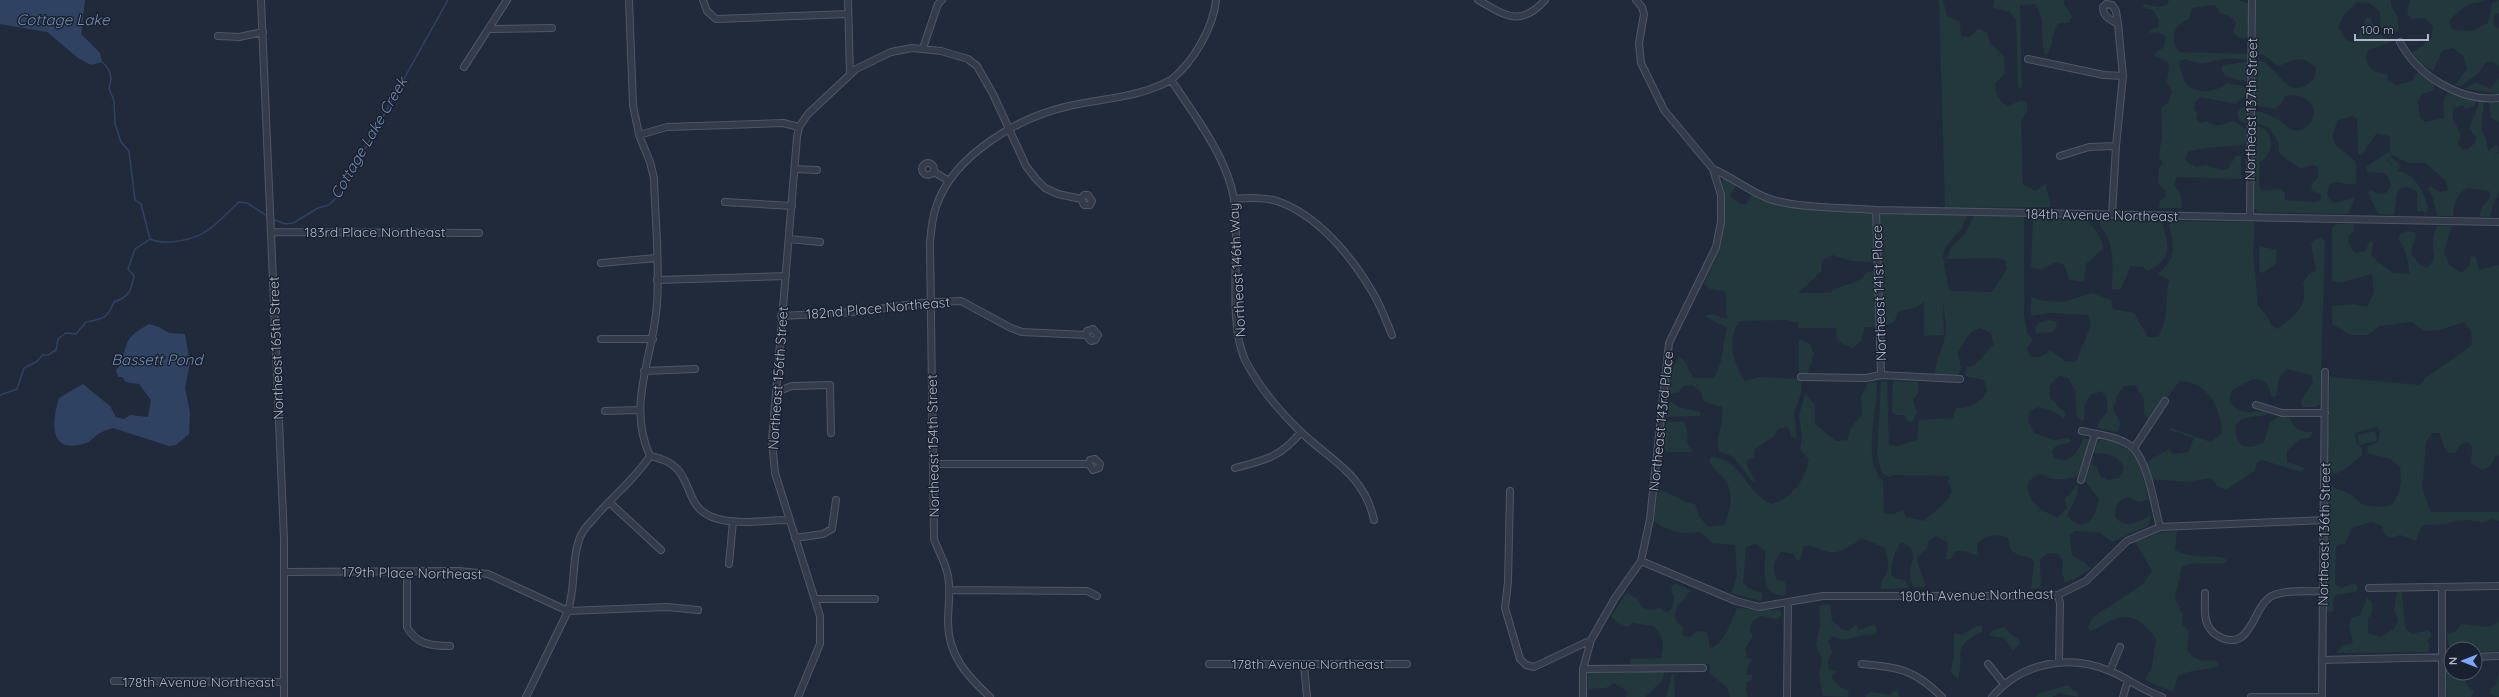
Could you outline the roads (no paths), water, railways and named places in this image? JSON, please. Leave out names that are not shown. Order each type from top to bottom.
[{"type":"street","name":"Northeast 165th Street","points":[[261,0],[285,572],[284,697]]},
{"type":"street","points":[[464,67],[490,29],[507,0]]},
{"type":"street","points":[[630,0],[633,105],[639,136],[650,162],[654,178],[657,280],[656,317],[653,339],[644,371],[639,410],[644,442],[650,456]]},
{"type":"street","points":[[703,0],[707,11],[716,19],[848,14]]},
{"type":"street","points":[[848,0],[850,75]]},
{"type":"street","points":[[1171,80],[1189,61],[1201,41],[1211,21],[1216,0]]},
{"type":"street","points":[[1478,0],[1503,14],[1522,17],[1530,14],[1545,0]]},
{"type":"street","name":"Northeast 143rd Place","points":[[1583,697],[1583,669],[1591,640],[1615,598],[1640,561],[1650,519],[1667,354],[1673,333],[1716,247],[1719,235],[1721,195],[1713,169],[1672,120],[1656,96],[1638,51],[1644,14],[1642,7],[1636,0]]},
{"type":"street","name":"Northeast 137th Street","points":[[2250,217],[2252,0]]},
{"type":"street","points":[[923,48],[938,1]]},
{"type":"street","points":[[2112,215],[2116,146],[2123,76],[2118,24]]},
{"type":"street","points":[[490,29],[552,28]]},
{"type":"street","points":[[218,36],[239,37],[263,32]]},
{"type":"street","points":[[2400,42],[2411,60],[2439,83],[2472,96],[2499,98]]},
{"type":"street","points":[[639,136],[667,127],[783,122],[801,124],[856,69],[891,52],[923,48],[960,56],[977,66],[1026,166],[1045,188],[1058,194],[1081,199]]},
{"type":"street","points":[[2028,59],[2104,75],[2123,76]]},
{"type":"street","name":"Northeast 154th Street","points":[[990,697],[972,681],[953,652],[949,640],[948,622],[950,590],[948,574],[934,539],[931,302],[932,222],[936,206],[949,181],[982,148],[1008,129],[1048,112],[1088,102],[1138,94],[1171,80]]},
{"type":"street","name":"Northeast 146th Way","points":[[1171,80],[1221,161],[1234,199],[1238,330],[1245,359],[1261,386],[1301,432],[1358,482],[1371,508],[1374,520]]},
{"type":"street","name":"Northeast 156th Street","points":[[798,697],[820,644],[821,628],[816,599],[789,520],[775,473],[772,418],[776,392],[795,169],[801,124]]},
{"type":"street","points":[[2060,156],[2089,147],[2116,146]]},
{"type":"street","points":[[795,169],[817,170]]},
{"type":"street","name":"184th Avenue Northeast","points":[[1713,169],[1767,198],[1785,202],[1876,210],[2499,222]]},
{"type":"street","points":[[934,172],[949,181]]},
{"type":"street","points":[[1234,199],[1255,198],[1275,201],[1290,207],[1313,222],[1354,263],[1374,294],[1392,335]]},
{"type":"street","points":[[725,202],[792,206]]},
{"type":"street","name":"Northeast 141st Place","points":[[1876,210],[1882,375]]},
{"type":"street","name":"183rd Place Northeast","points":[[271,228],[479,233]]},
{"type":"street","points":[[789,239],[820,242]]},
{"type":"street","points":[[601,263],[656,258]]},
{"type":"street","points":[[657,280],[786,276]]},
{"type":"street","name":"182nd Place Northeast","points":[[782,316],[856,312],[931,302],[967,303],[1011,328],[1022,332],[1086,335]]},
{"type":"street","points":[[601,339],[653,339]]},
{"type":"street","points":[[644,371],[695,369]]},
{"type":"street","name":"Northeast 136th Street","points":[[2322,697],[2325,520],[2325,372]]},
{"type":"street","points":[[1801,377],[1866,378],[1882,375],[1960,379]]},
{"type":"street","points":[[776,392],[792,386],[830,385],[831,433]]},
{"type":"street","points":[[2134,448],[2165,401]]},
{"type":"street","points":[[2256,405],[2282,413],[2325,413]]},
{"type":"street","points":[[605,411],[639,410]]},
{"type":"street","points":[[2082,431],[2117,440],[2134,448],[2145,471],[2160,527]]},
{"type":"street","points":[[1235,468],[1278,455],[1290,446],[1301,432]]},
{"type":"street","points":[[2081,480],[2095,434]]},
{"type":"street","points":[[526,697],[568,611],[574,583],[577,546],[582,533],[609,502],[639,472],[650,456]]},
{"type":"street","points":[[650,456],[662,458],[674,464],[681,471],[693,500],[705,513],[733,521],[789,520]]},
{"type":"street","points":[[933,464],[1089,464]]},
{"type":"street","points":[[1510,491],[1508,582],[1505,608],[1520,659],[1526,665],[1534,667],[1591,640]]},
{"type":"street","points":[[795,538],[823,534],[832,529],[836,500]]},
{"type":"street","points":[[609,502],[661,550]]},
{"type":"street","name":"180th Avenue Northeast","points":[[1640,561],[1745,604],[1759,607],[1823,596],[2058,595],[2086,581],[2128,541],[2160,527],[2325,520]]},
{"type":"street","points":[[729,564],[733,521]]},
{"type":"street","name":"179th Place Northeast","points":[[285,572],[459,571],[488,574],[568,611],[667,607],[698,610]]},
{"type":"street","points":[[407,572],[407,627],[410,633],[422,643],[434,646],[450,646]]},
{"type":"street","points":[[2369,588],[2499,586]]},
{"type":"street","points":[[2442,587],[2442,697]]},
{"type":"street","points":[[950,590],[1087,591],[1097,596]]},
{"type":"street","points":[[2205,593],[2205,622],[2214,633],[2226,639],[2234,639],[2246,634],[2252,628],[2260,607],[2274,595],[2323,591]]},
{"type":"street","points":[[2058,595],[2056,603],[2059,608],[2060,662]]},
{"type":"street","points":[[816,599],[875,599]]},
{"type":"street","points":[[1787,697],[1788,603]]},
{"type":"street","points":[[2110,671],[2120,647]]},
{"type":"street","points":[[2483,657],[2499,656]]},
{"type":"street","points":[[2322,660],[2442,658]]},
{"type":"street","points":[[1992,697],[2004,684],[2027,670],[2060,662],[2079,662],[2110,671],[2162,697]]},
{"type":"street","name":"178th Avenue Northeast","points":[[1208,664],[1408,664]]},
{"type":"street","points":[[1862,664],[1902,669],[1920,677],[1942,697]]},
{"type":"street","points":[[1988,664],[2004,684]]},
{"type":"street","points":[[1304,665],[1307,697]]},
{"type":"street","points":[[1583,669],[1703,668]]},
{"type":"street","points":[[2123,697],[2128,680]]},
{"type":"street","name":"178th Avenue Northeast","points":[[114,682],[284,682]]},
{"type":"street","points":[[2251,697],[2322,697]]},
{"type":"water","name":"Cottage Lake","points":[[0,0],[85,0],[81,34],[100,53],[102,62],[91,65],[78,58],[47,32],[0,24]]},
{"type":"water","name":"Bassett Pond","points":[[149,324],[159,327],[169,333],[185,334],[190,363],[185,388],[190,412],[189,434],[176,445],[169,446],[113,428],[100,433],[89,442],[76,445],[66,445],[60,442],[54,427],[56,408],[59,398],[83,384],[110,406],[116,417],[124,419],[130,415],[148,417],[151,400],[139,384],[126,382],[122,377],[118,377],[116,370],[122,361],[127,343],[131,337]]},
{"type":"waterway","name":"Cottage Lake Creek","points":[[272,219],[285,224],[293,223],[318,208],[329,205],[339,195],[448,0]]},
{"type":"waterway","name":"Cottage Lake Creek","points":[[102,62],[109,70],[111,77],[109,88],[114,101],[115,124],[121,142],[129,151],[135,200],[141,204],[150,239]]},
{"type":"waterway","name":"Cottage Lake Creek","points":[[150,239],[172,242],[195,237],[212,227],[239,202],[247,203],[269,217]]},
{"type":"waterway","points":[[0,395],[17,389],[24,368],[36,362],[43,355],[48,355],[56,350],[58,339],[66,333],[76,334],[86,322],[104,317],[107,315],[114,302],[126,296],[132,286],[134,276],[128,269],[135,249],[150,239]]}]
